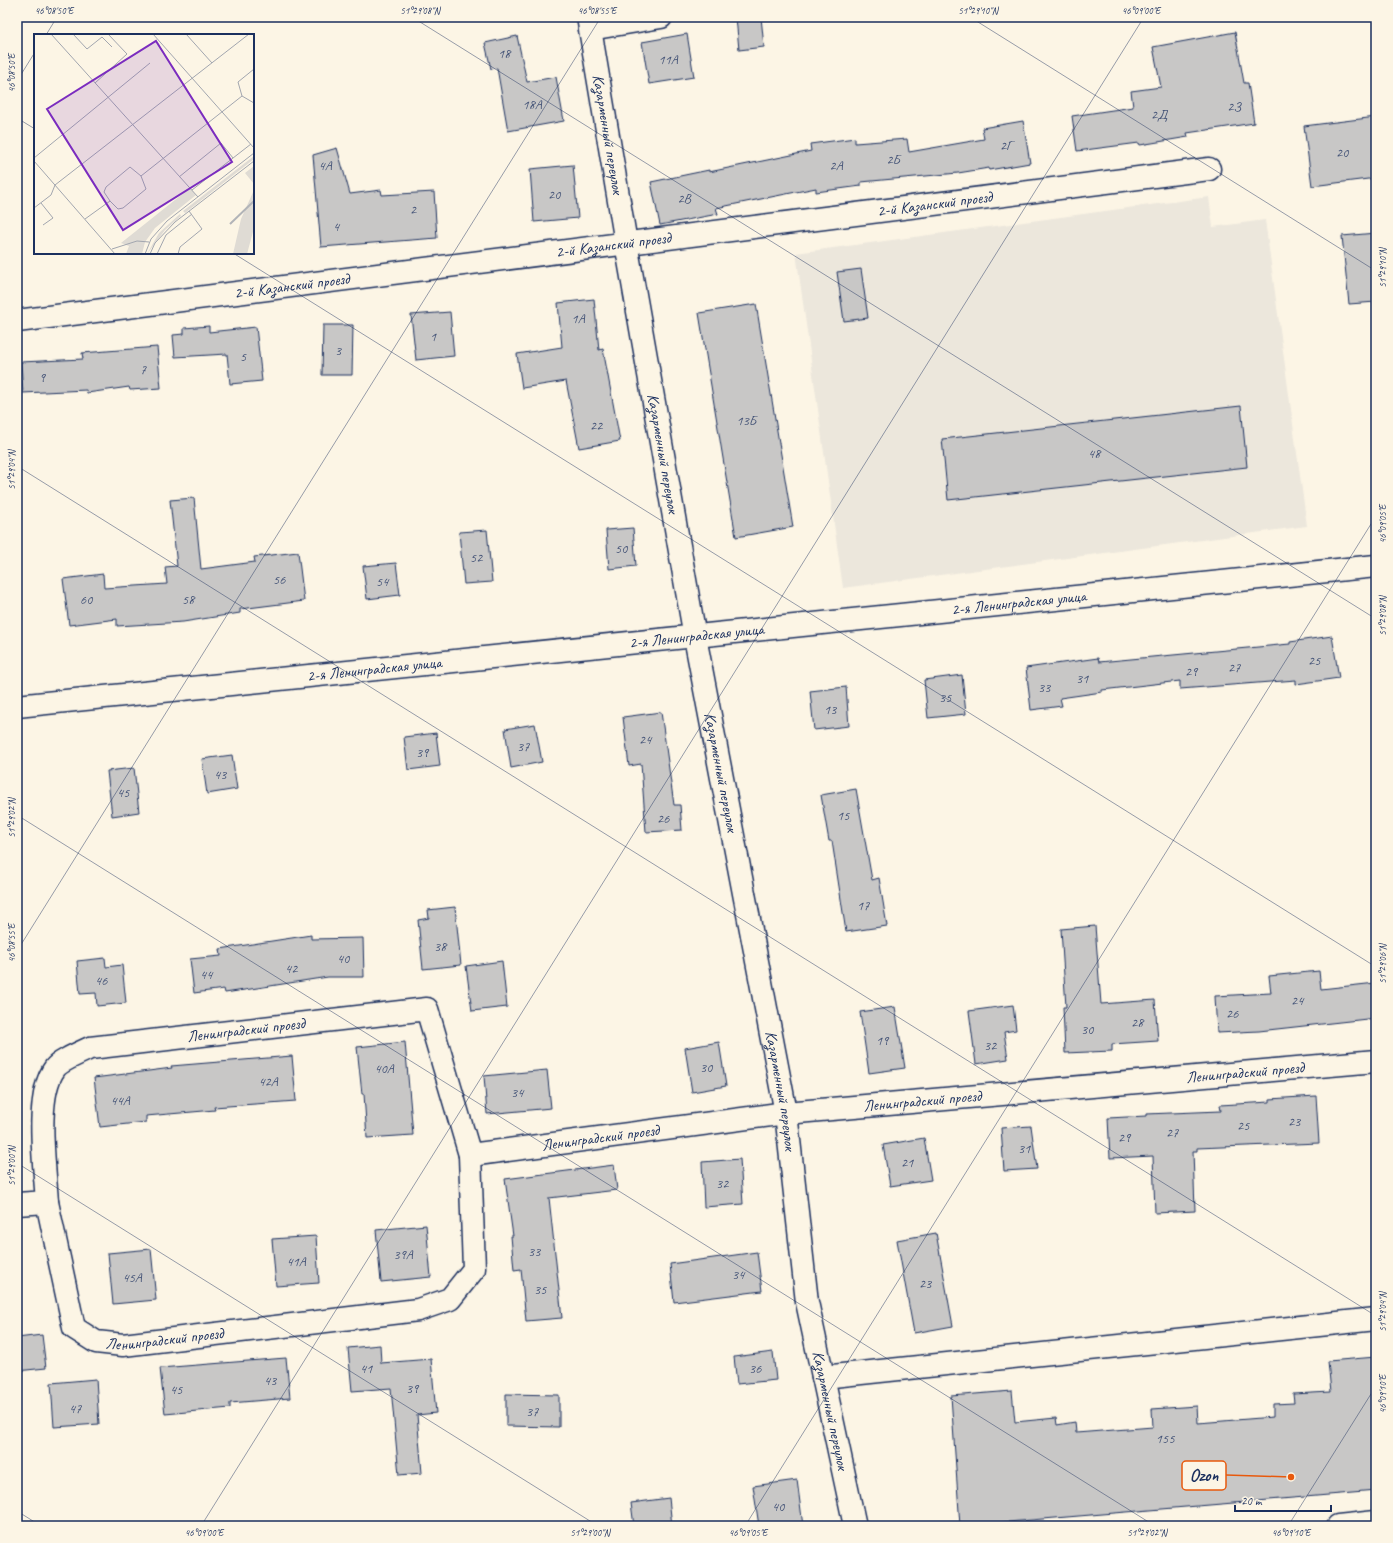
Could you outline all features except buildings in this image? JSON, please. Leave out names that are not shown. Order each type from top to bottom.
[{"type":"street","points":[[589,23],[661,17]]},
{"type":"street","name":"Казарменный переулок","points":[[589,23],[695,637],[786,1113],[807,1302],[856,1526]]},
{"type":"street","name":"2-й Казанский проезд","points":[[17,321],[1209,169]]},
{"type":"street","name":"2-я Ленинградская улица","points":[[17,706],[1376,566]]},
{"type":"street","name":"Ленинградский проезд","points":[[427,1009],[470,1155],[474,1269],[450,1299],[418,1310],[123,1344],[96,1342],[74,1328],[47,1202],[42,1115],[46,1086],[56,1066],[90,1048],[427,1009]]},
{"type":"street","name":"Ленинградский проезд","points":[[470,1155],[786,1113],[1376,1061]]},
{"type":"street","points":[[17,1204],[47,1202]]},
{"type":"street","points":[[823,1377],[1376,1319]]},
{"type":"street","points":[[1338,1526],[1376,1522]]},
{"type":"shaded area","points":[[1209,197],[1213,227],[1265,220],[1307,526],[843,588],[796,253]]},
{"type":"place","name":"Ozon","points":[[1291,1477]]}]
